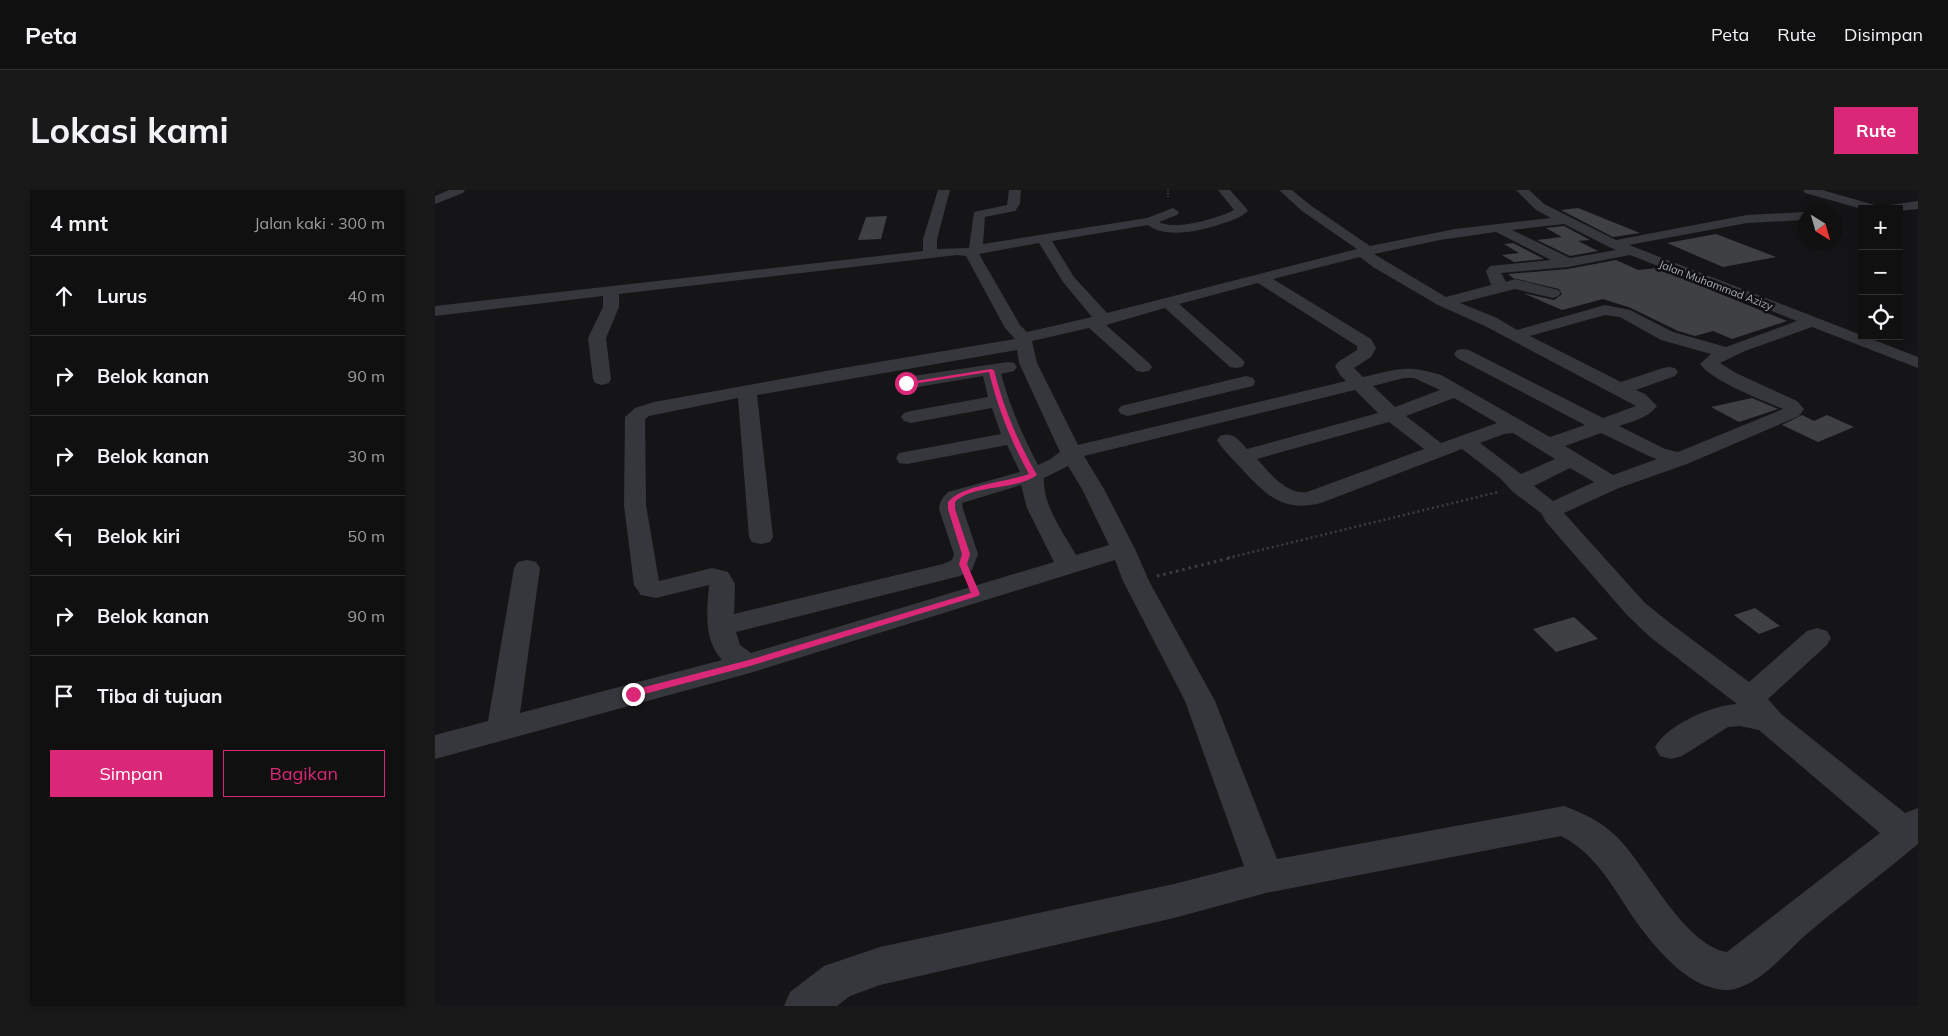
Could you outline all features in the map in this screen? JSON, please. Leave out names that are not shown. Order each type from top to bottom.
[{"type":"street","points":[[435,200],[459,190]]},
{"type":"street","points":[[930,254],[930,239],[944,190]]},
{"type":"street","points":[[1015,190],[1014,204],[1011,208],[979,215],[973,251],[1025,348],[1071,453],[1093,488],[1123,549],[1136,581],[1200,701],[1266,877]]},
{"type":"street","points":[[1150,220],[1158,227],[1169,229],[1205,224],[1242,211],[1224,190]]},
{"type":"street","points":[[1285,190],[1306,208],[1368,251]]},
{"type":"street","name":"Jalan Muhammad Azizy","points":[[1522,190],[1540,206],[1614,244],[1918,364]]},
{"type":"street","points":[[1809,190],[1860,205]]},
{"type":"street","points":[[1903,207],[1918,205]]},
{"type":"street","points":[[435,311],[930,254],[973,251],[1150,220],[1173,212]]},
{"type":"street","points":[[1844,215],[1858,214]]},
{"type":"street","points":[[1614,244],[1747,219],[1798,216]]},
{"type":"street","points":[[750,663],[741,661],[728,652],[725,645],[721,626],[721,584],[719,578],[713,576],[656,590],[650,589],[647,585],[635,505],[635,417],[642,412],[747,390],[1025,348],[1099,321],[1368,251],[1441,236],[1564,220]]},
{"type":"street","points":[[1498,228],[1568,263]]},
{"type":"street","points":[[1044,239],[1068,279],[1099,321],[1143,367]]},
{"type":"street","points":[[1368,251],[1366,255],[1378,264],[1444,302],[1491,322],[1638,398],[1647,406],[1642,411],[1548,445]]},
{"type":"street","points":[[1498,289],[1499,283],[1493,271],[1495,269],[1568,263],[1631,251]]},
{"type":"street","points":[[1261,278],[1365,343],[1367,348],[1365,353],[1344,366],[1346,371],[1393,415],[1439,451]]},
{"type":"street","points":[[1444,302],[1515,284],[1553,293]]},
{"type":"street","points":[[602,379],[597,338],[611,307],[611,290]]},
{"type":"street","points":[[1167,302],[1236,363]]},
{"type":"street","points":[[1518,337],[1525,332],[1605,310],[1613,310],[1624,313],[1667,336],[1708,346],[1725,353]]},
{"type":"street","points":[[1551,510],[1611,483],[1788,415],[1794,409],[1790,405],[1729,377],[1709,364],[1711,360],[1725,353],[1811,322]]},
{"type":"street","points":[[906,383],[991,370],[1025,348]]},
{"type":"street","points":[[1463,354],[1601,426],[1658,453],[1679,458]]},
{"type":"street","points":[[991,370],[999,401],[1013,438],[1033,475],[1032,488],[1069,566]]},
{"type":"street","points":[[975,594],[963,564],[966,554],[954,518],[951,502],[956,497],[1018,481],[1057,465],[1071,453],[1147,433],[1404,373],[1416,372],[1434,379],[1519,427],[1611,483]]},
{"type":"street","points":[[1620,389],[1669,372]]},
{"type":"street","points":[[1147,433],[1125,405],[1246,382]]},
{"type":"street","points":[[747,390],[761,537]]},
{"type":"street","points":[[1244,456],[1393,415],[1455,391]]},
{"type":"street","points":[[911,417],[999,401]]},
{"type":"street","points":[[1227,440],[1278,492],[1290,498],[1300,500],[1313,498],[1500,428],[1509,426],[1519,427]]},
{"type":"street","points":[[907,458],[1013,438]]},
{"type":"street","points":[[804,1006],[838,980],[880,966],[1174,901],[1266,877],[1564,821],[1581,828],[1605,846],[1648,908],[1689,955],[1716,969],[1729,971],[1741,965],[1787,926],[1911,828],[1770,722],[1750,698],[1660,630],[1636,609],[1589,558],[1554,517],[1551,510],[1521,487],[1508,473],[1465,442]]},
{"type":"street","points":[[1521,487],[1528,479],[1572,459]]},
{"type":"street","points":[[435,747],[750,663],[1123,549]]},
{"type":"street","points":[[721,626],[951,570],[963,564]]},
{"type":"street","points":[[502,729],[527,568]]},
{"type":"street","points":[[1750,698],[1817,638]]},
{"type":"street","points":[[1671,747],[1721,716],[1735,714],[1754,716],[1770,722]]},
{"type":"path","points":[[1136,581],[1521,487]]},
{"type":"building","points":[[1578,208],[1640,233],[1613,237],[1561,210]]},
{"type":"building","points":[[887,216],[881,239],[858,240],[866,217]]},
{"type":"building","points":[[1564,226],[1590,240],[1578,241],[1598,251],[1570,256],[1537,240],[1562,237],[1546,228]]},
{"type":"building","points":[[1716,234],[1776,257],[1723,267],[1667,243]]},
{"type":"building","points":[[1513,243],[1544,259],[1514,262],[1502,255],[1519,253],[1504,244]]},
{"type":"building","points":[[1616,260],[1638,270],[1657,268],[1787,321],[1732,339],[1713,331],[1695,336],[1678,331],[1631,308],[1603,299],[1562,310],[1523,293],[1554,300],[1562,294],[1559,289],[1513,278],[1508,274],[1568,269]]},
{"type":"building","points":[[1752,398],[1778,409],[1739,422],[1711,407]]},
{"type":"building","points":[[1802,415],[1814,421],[1827,415],[1854,427],[1818,442],[1782,425]]},
{"type":"building","points":[[1755,608],[1780,626],[1759,634],[1734,615]]},
{"type":"building","points":[[1574,617],[1598,639],[1556,652],[1533,629]]},
{"type":"route","points":[[633,694],[750,663],[975,594],[963,564],[966,554],[951,509],[951,502],[956,497],[970,492],[1018,481],[1033,475],[1013,438],[999,401],[991,370],[906,383]]}]
